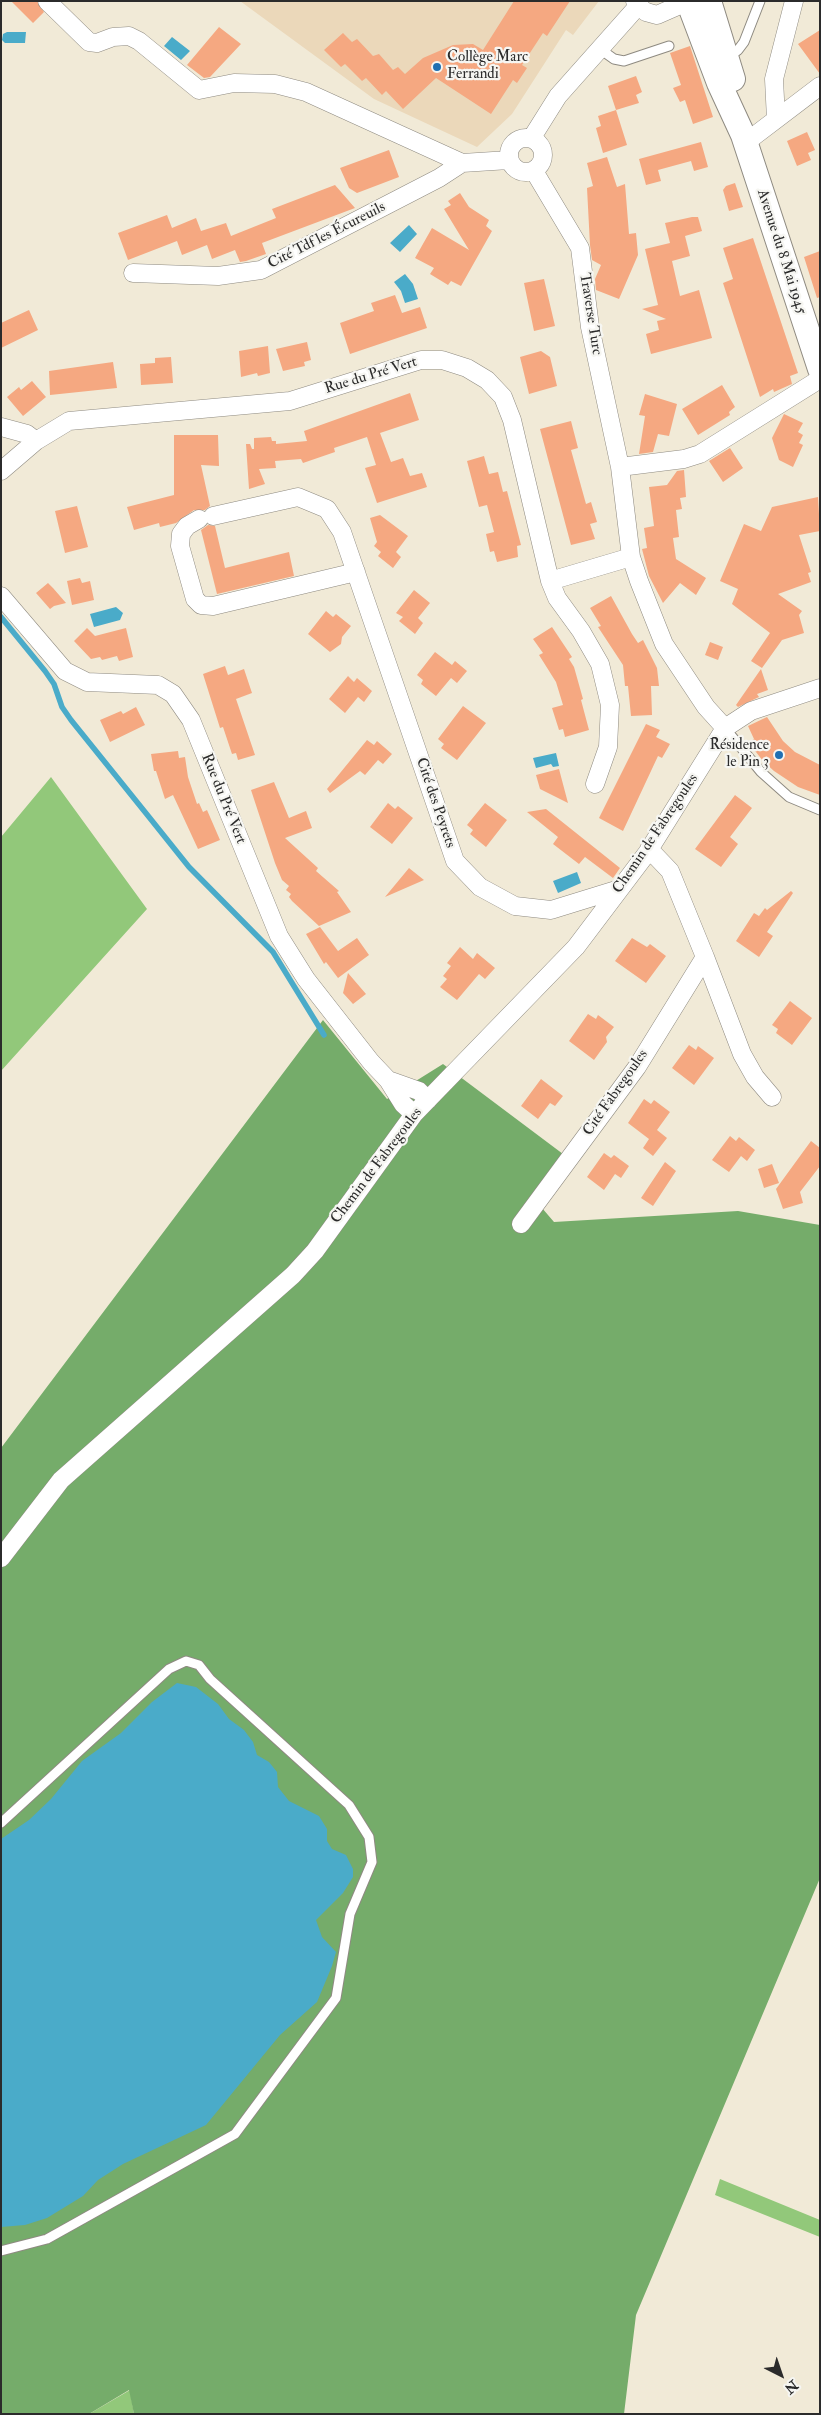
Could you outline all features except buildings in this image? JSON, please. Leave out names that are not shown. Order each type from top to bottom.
[{"type":"main road","name":"Avenue du 8 Mai 1945","points":[[694,2],[718,57],[820,369]]},
{"type":"street","points":[[47,1],[88,42],[97,43],[113,37],[129,36],[199,90],[234,83],[275,84],[306,92],[462,163]]},
{"type":"street","points":[[776,119],[774,80],[794,1]]},
{"type":"street","points":[[531,139],[558,96],[600,49],[636,4],[646,12],[657,15],[694,2]]},
{"type":"street","points":[[744,139],[776,119],[820,86]]},
{"type":"street","points":[[525,138],[531,139],[541,148],[543,153],[541,165],[534,171],[521,172],[509,160],[509,152],[516,142],[525,138]]},
{"type":"street","name":"Cité Tdf les Écureuils","points":[[134,273],[218,276],[261,270],[439,178],[462,163],[509,160]]},
{"type":"street","name":"Traverse Turc","points":[[534,171],[580,248],[590,326],[620,467],[631,556],[664,644],[706,707],[725,728]]},
{"type":"street","name":"Rue du Pré Vert","points":[[1,471],[36,441],[68,421],[290,401],[421,360],[442,360],[467,368],[487,380],[503,397],[512,420],[550,581],[556,598],[581,631],[600,664],[610,705],[608,747],[595,784]]},
{"type":"street","points":[[620,467],[684,459],[700,454],[820,380]]},
{"type":"street","points":[[1,427],[26,434],[36,441]]},
{"type":"street","name":"Cité des Peyrets","points":[[356,572],[213,606],[201,604],[195,599],[180,546],[181,534],[187,526],[206,518],[298,497],[327,509],[342,532],[356,572],[455,861],[480,887],[515,906],[551,910],[619,889]]},
{"type":"street","points":[[550,581],[631,556]]},
{"type":"street","name":"Rue du Pré Vert","points":[[1,596],[64,671],[88,682],[158,685],[173,694],[191,720],[279,936],[306,980],[371,1062],[388,1080],[403,1104],[414,1114]]},
{"type":"street","name":"Chemin de Fabregoules","points":[[1,1558],[61,1480],[294,1276],[315,1251],[414,1114],[576,947],[649,849],[725,728],[752,711],[820,688]]},
{"type":"street","points":[[649,849],[670,871],[742,1054],[755,1078],[772,1098]]},
{"type":"street","name":"Cité Fabregoules","points":[[520,1224],[637,1067],[705,957]]},
{"type":"street","name":"Rue du Pré Vert","points":[[388,1080],[419,1091],[428,1100]]},
{"type":"lane","points":[[718,57],[738,50],[744,42],[760,1]]},
{"type":"lane","points":[[600,49],[614,59],[624,62],[669,46]]},
{"type":"lane","points":[[725,728],[762,772],[789,798],[820,810]]},
{"type":"lane","points":[[1,1823],[169,1669],[186,1661],[199,1665],[210,1679],[349,1805],[369,1837],[372,1862],[350,1914],[336,1998],[235,2134],[47,2239],[1,2251]]},
{"type":"shaded area","name":"Collège Marc Ferrandi","points":[[240,1],[599,1],[573,35],[566,30],[512,114],[477,147],[374,99]]},
{"type":"green space","points":[[51,777],[147,909],[1,1071],[1,837]]},
{"type":"green space","points":[[323,1020],[387,1099],[443,1064],[575,1163],[542,1208],[554,1222],[738,1211],[820,1225],[820,1878],[636,2315],[624,2414],[134,2414],[129,2390],[89,2414],[1,2414],[1,1448]]},
{"type":"green space","points":[[720,2179],[820,2220],[820,2237],[715,2195]]},
{"type":"green space","points":[[130,2390],[134,2414],[89,2414]]},
{"type":"water","points":[[7,32],[26,32],[25,43],[5,43],[2,40],[3,34]]},
{"type":"water","points":[[172,37],[190,51],[181,60],[164,46]]},
{"type":"water","points":[[409,225],[417,234],[400,252],[390,243]]},
{"type":"water","points":[[405,274],[413,284],[418,299],[405,303],[401,291],[394,282]]},
{"type":"water","points":[[116,607],[123,613],[120,620],[94,627],[90,614]]},
{"type":"water","points":[[556,753],[559,766],[553,767],[551,764],[536,768],[533,758]]},
{"type":"water","points":[[577,872],[581,883],[558,893],[553,881]]},
{"type":"water","points":[[177,1683],[196,1687],[218,1704],[229,1719],[244,1730],[253,1742],[257,1755],[269,1762],[277,1772],[278,1787],[289,1801],[319,1816],[327,1829],[327,1841],[332,1849],[346,1855],[353,1869],[353,1877],[343,1893],[316,1920],[322,1937],[336,1952],[332,1966],[317,2002],[280,2035],[206,2125],[123,2164],[98,2180],[83,2196],[47,2218],[25,2225],[1,2227],[1,1839],[29,1820],[51,1799],[82,1761],[121,1733],[152,1702]]},
{"type":"waterway","points":[[1,617],[54,684],[62,707],[71,720],[189,867],[273,952],[324,1035]]},
{"type":"place","name":"Collège Marc Ferrandi","points":[[437,67]]},
{"type":"place","name":"Résidence le Pin 3","points":[[779,755]]}]
